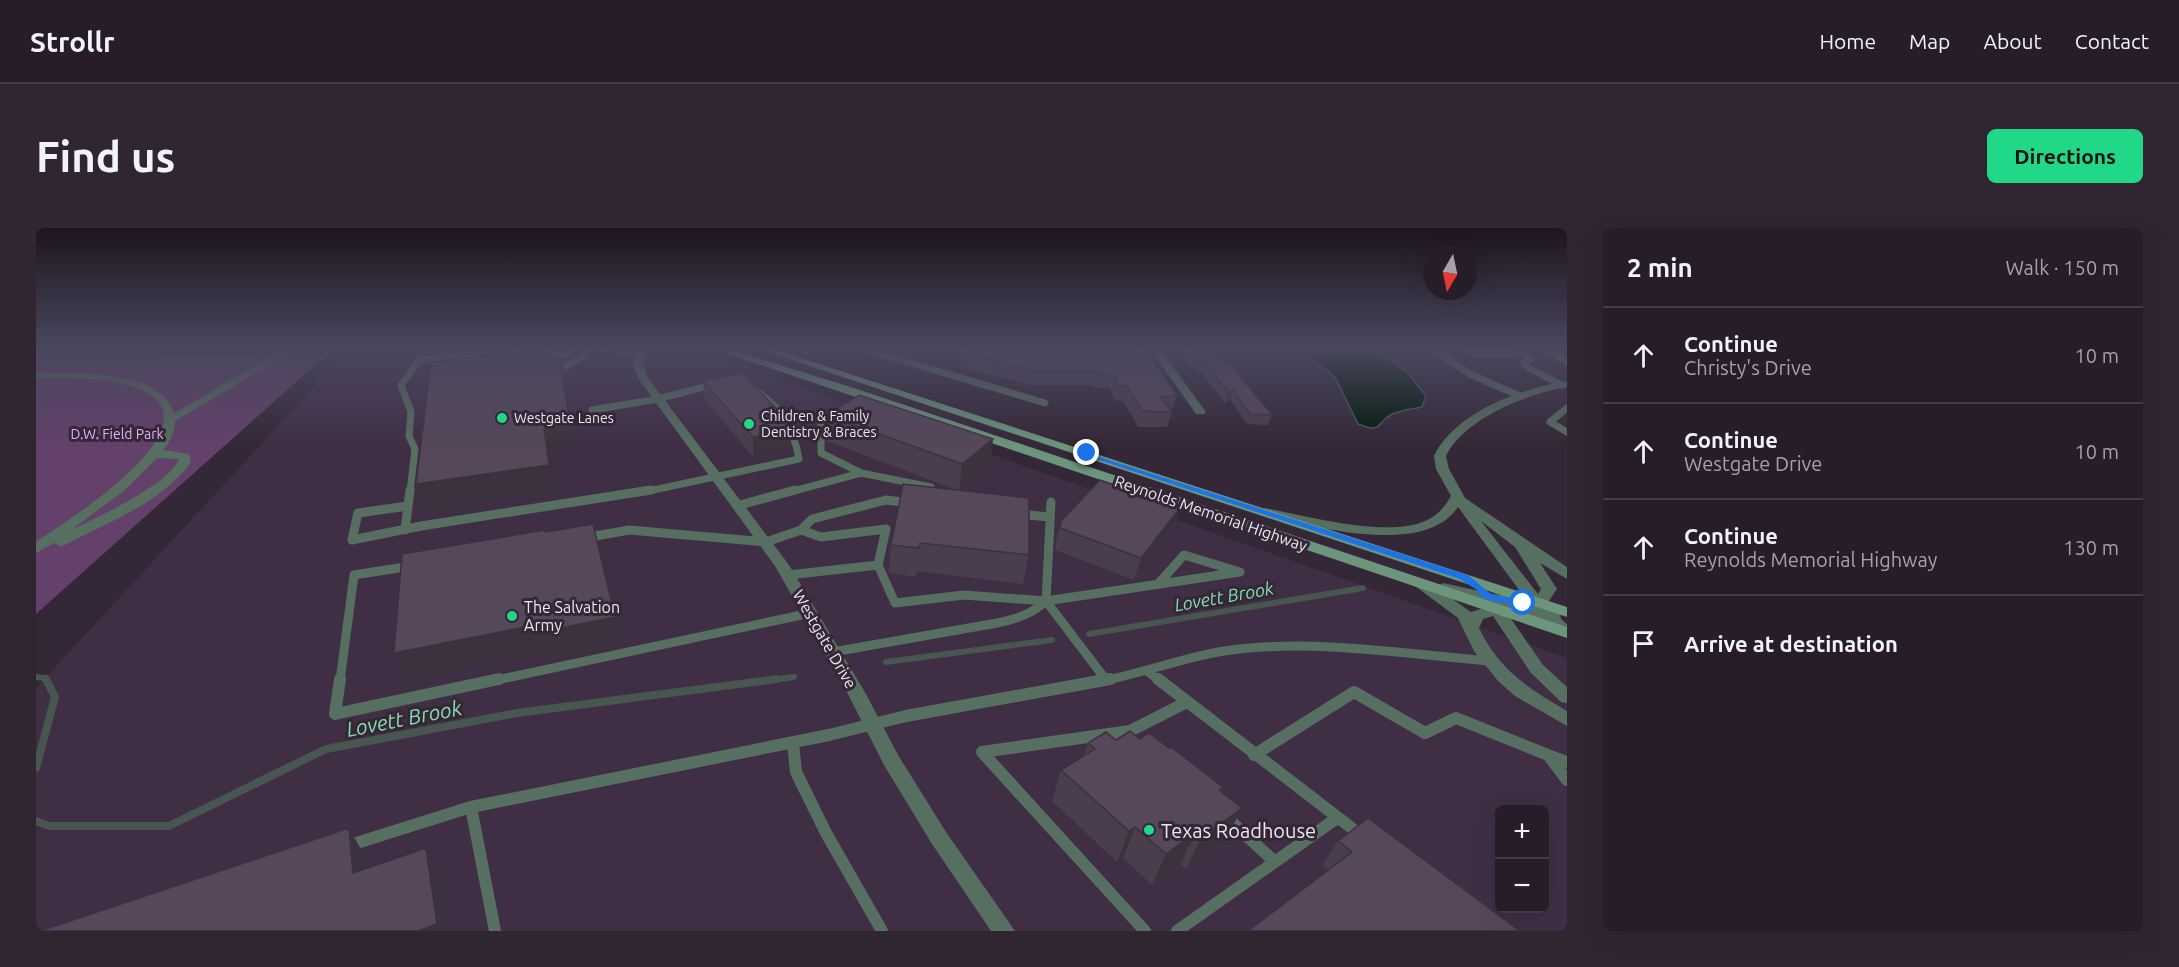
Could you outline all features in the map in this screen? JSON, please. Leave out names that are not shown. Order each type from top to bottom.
[{"type":"main road","name":"Reynolds Memorial Highway","points":[[821,382],[1419,583],[1492,603],[1567,632]]},
{"type":"main road","name":"Reynolds Memorial Highway","points":[[864,382],[1567,612]]},
{"type":"street","points":[[36,549],[106,497],[153,454],[167,436],[170,420],[166,408],[155,393],[139,386],[111,382]]},
{"type":"street","name":"Westgate Drive","points":[[646,382],[740,505],[788,575],[833,652],[891,760],[924,814],[1004,931]]},
{"type":"street","points":[[1178,382],[1200,412]]},
{"type":"street","points":[[1564,385],[1520,396],[1468,426],[1444,446],[1439,464],[1470,517],[1548,616],[1567,632]]},
{"type":"street","points":[[36,555],[151,491],[174,475],[185,462],[185,457],[181,455],[153,454]]},
{"type":"street","points":[[1264,512],[1356,529],[1402,530],[1437,520],[1445,515],[1458,496]]},
{"type":"street","points":[[1458,496],[1522,546],[1567,574]]},
{"type":"street","points":[[1472,626],[1476,616],[1492,603],[1523,603],[1543,600],[1549,589],[1522,546]]},
{"type":"street","points":[[1464,577],[1480,588],[1537,669],[1567,697]]},
{"type":"street","points":[[1419,583],[1466,615],[1489,662],[1521,692],[1567,719]]},
{"type":"street","points":[[1492,603],[1567,619]]},
{"type":"lane","points":[[170,420],[235,382]]},
{"type":"lane","points":[[403,382],[401,385],[411,412],[409,436],[415,449],[405,530]]},
{"type":"lane","points":[[974,382],[1045,403]]},
{"type":"lane","points":[[1488,382],[1520,396]]},
{"type":"lane","points":[[592,410],[658,399],[722,383]]},
{"type":"lane","points":[[408,506],[358,513],[352,540],[608,498],[799,459],[796,437],[781,408],[771,399],[747,386]]},
{"type":"lane","points":[[1566,431],[1550,422],[1567,408]]},
{"type":"lane","points":[[821,425],[821,453],[861,473],[931,487]]},
{"type":"lane","points":[[740,505],[861,473]]},
{"type":"lane","points":[[572,540],[630,531],[766,542],[801,530],[812,519],[886,500],[921,504]]},
{"type":"lane","points":[[1051,502],[1046,601],[1106,680]]},
{"type":"lane","points":[[1003,512],[1050,517]]},
{"type":"lane","points":[[801,530],[821,537],[886,529],[878,566],[895,603],[964,595],[1046,601],[1240,572],[1184,555],[1158,584]]},
{"type":"lane","points":[[423,564],[354,575],[335,714],[811,614]]},
{"type":"lane","points":[[788,575],[878,566]]},
{"type":"lane","points":[[833,652],[1021,618],[1036,611],[1046,601]]},
{"type":"lane","points":[[334,850],[471,807],[793,743],[872,724],[1106,680],[1147,671],[1187,658],[1237,649],[1317,646],[1489,662]]},
{"type":"lane","points":[[1147,671],[1373,845]]},
{"type":"lane","points":[[1254,754],[1354,692],[1425,733],[1456,718],[1567,762]]},
{"type":"lane","points":[[1145,931],[981,752],[1135,735],[1186,702]]},
{"type":"lane","points":[[793,743],[796,772],[826,832],[882,931]]},
{"type":"lane","points":[[1548,755],[1567,780]]},
{"type":"lane","points":[[471,807],[495,931]]},
{"type":"lane","points":[[1215,808],[1274,861]]},
{"type":"lane","points":[[1177,931],[1337,818]]},
{"type":"shaded area","points":[[319,382],[786,382],[1567,658],[1567,931],[36,931],[36,688]]},
{"type":"shaded area","points":[[1337,382],[1415,382],[1426,396],[1422,407],[1392,414],[1376,428],[1358,424]]},
{"type":"green space","name":"D.W. Field Park","points":[[36,382],[296,382],[36,614]]},
{"type":"building","name":"Westgate Lanes","points":[[429,382],[563,382],[569,416],[552,418],[553,427],[544,428],[549,465],[416,484]]},
{"type":"building","points":[[704,382],[750,382],[788,421],[791,429],[753,437]]},
{"type":"building","points":[[1117,382],[1167,382],[1177,395],[1161,397],[1172,412],[1142,411],[1127,386],[1118,386]]},
{"type":"building","points":[[1220,382],[1244,382],[1272,415],[1250,414],[1233,390],[1229,393]]},
{"type":"building","points":[[859,395],[993,439],[962,464],[827,415]]},
{"type":"building","points":[[1100,480],[1180,508],[1141,558],[1060,528],[1061,521]]},
{"type":"building","points":[[903,484],[1029,498],[1029,555],[920,543],[919,548],[891,545]]},
{"type":"building","name":"The Salvation Army","points":[[593,524],[615,617],[536,633],[535,625],[394,653],[402,554]]},
{"type":"building","points":[[1130,731],[1140,739],[1149,733],[1169,748],[1171,747],[1223,787],[1219,790],[1242,808],[1201,838],[1195,833],[1166,854],[1135,827],[1129,831],[1061,770],[1095,749],[1088,743],[1106,732],[1116,740]]},
{"type":"building","points":[[1368,818],[1520,931],[1248,931],[1352,852],[1338,841]]},
{"type":"building","points":[[349,828],[353,873],[426,848],[437,924],[418,931],[40,931]]},
{"type":"waterway","name":"Lovett Brook","points":[[1089,634],[1363,588]]},
{"type":"waterway","name":"Lovett Brook","points":[[886,662],[1052,640]]},
{"type":"waterway","name":"Lovett Brook","points":[[36,677],[45,678],[46,681]]},
{"type":"waterway","name":"Lovett Brook","points":[[765,681],[794,677]]},
{"type":"waterway","name":"Lovett Brook","points":[[36,768],[55,697],[46,679]]},
{"type":"waterway","name":"Lovett Brook","points":[[36,821],[49,826],[169,826],[326,749],[517,713],[777,679]]},
{"type":"place","name":"Westgate Lanes","points":[[502,418]]},
{"type":"place","name":"Children & Family Dentistry & Braces","points":[[749,424]]},
{"type":"place","name":"The Salvation Army","points":[[512,616]]},
{"type":"place","name":"Texas Roadhouse","points":[[1149,830]]},
{"type":"route","points":[[1087,453],[1464,577],[1485,592],[1488,597],[1523,603]]}]
